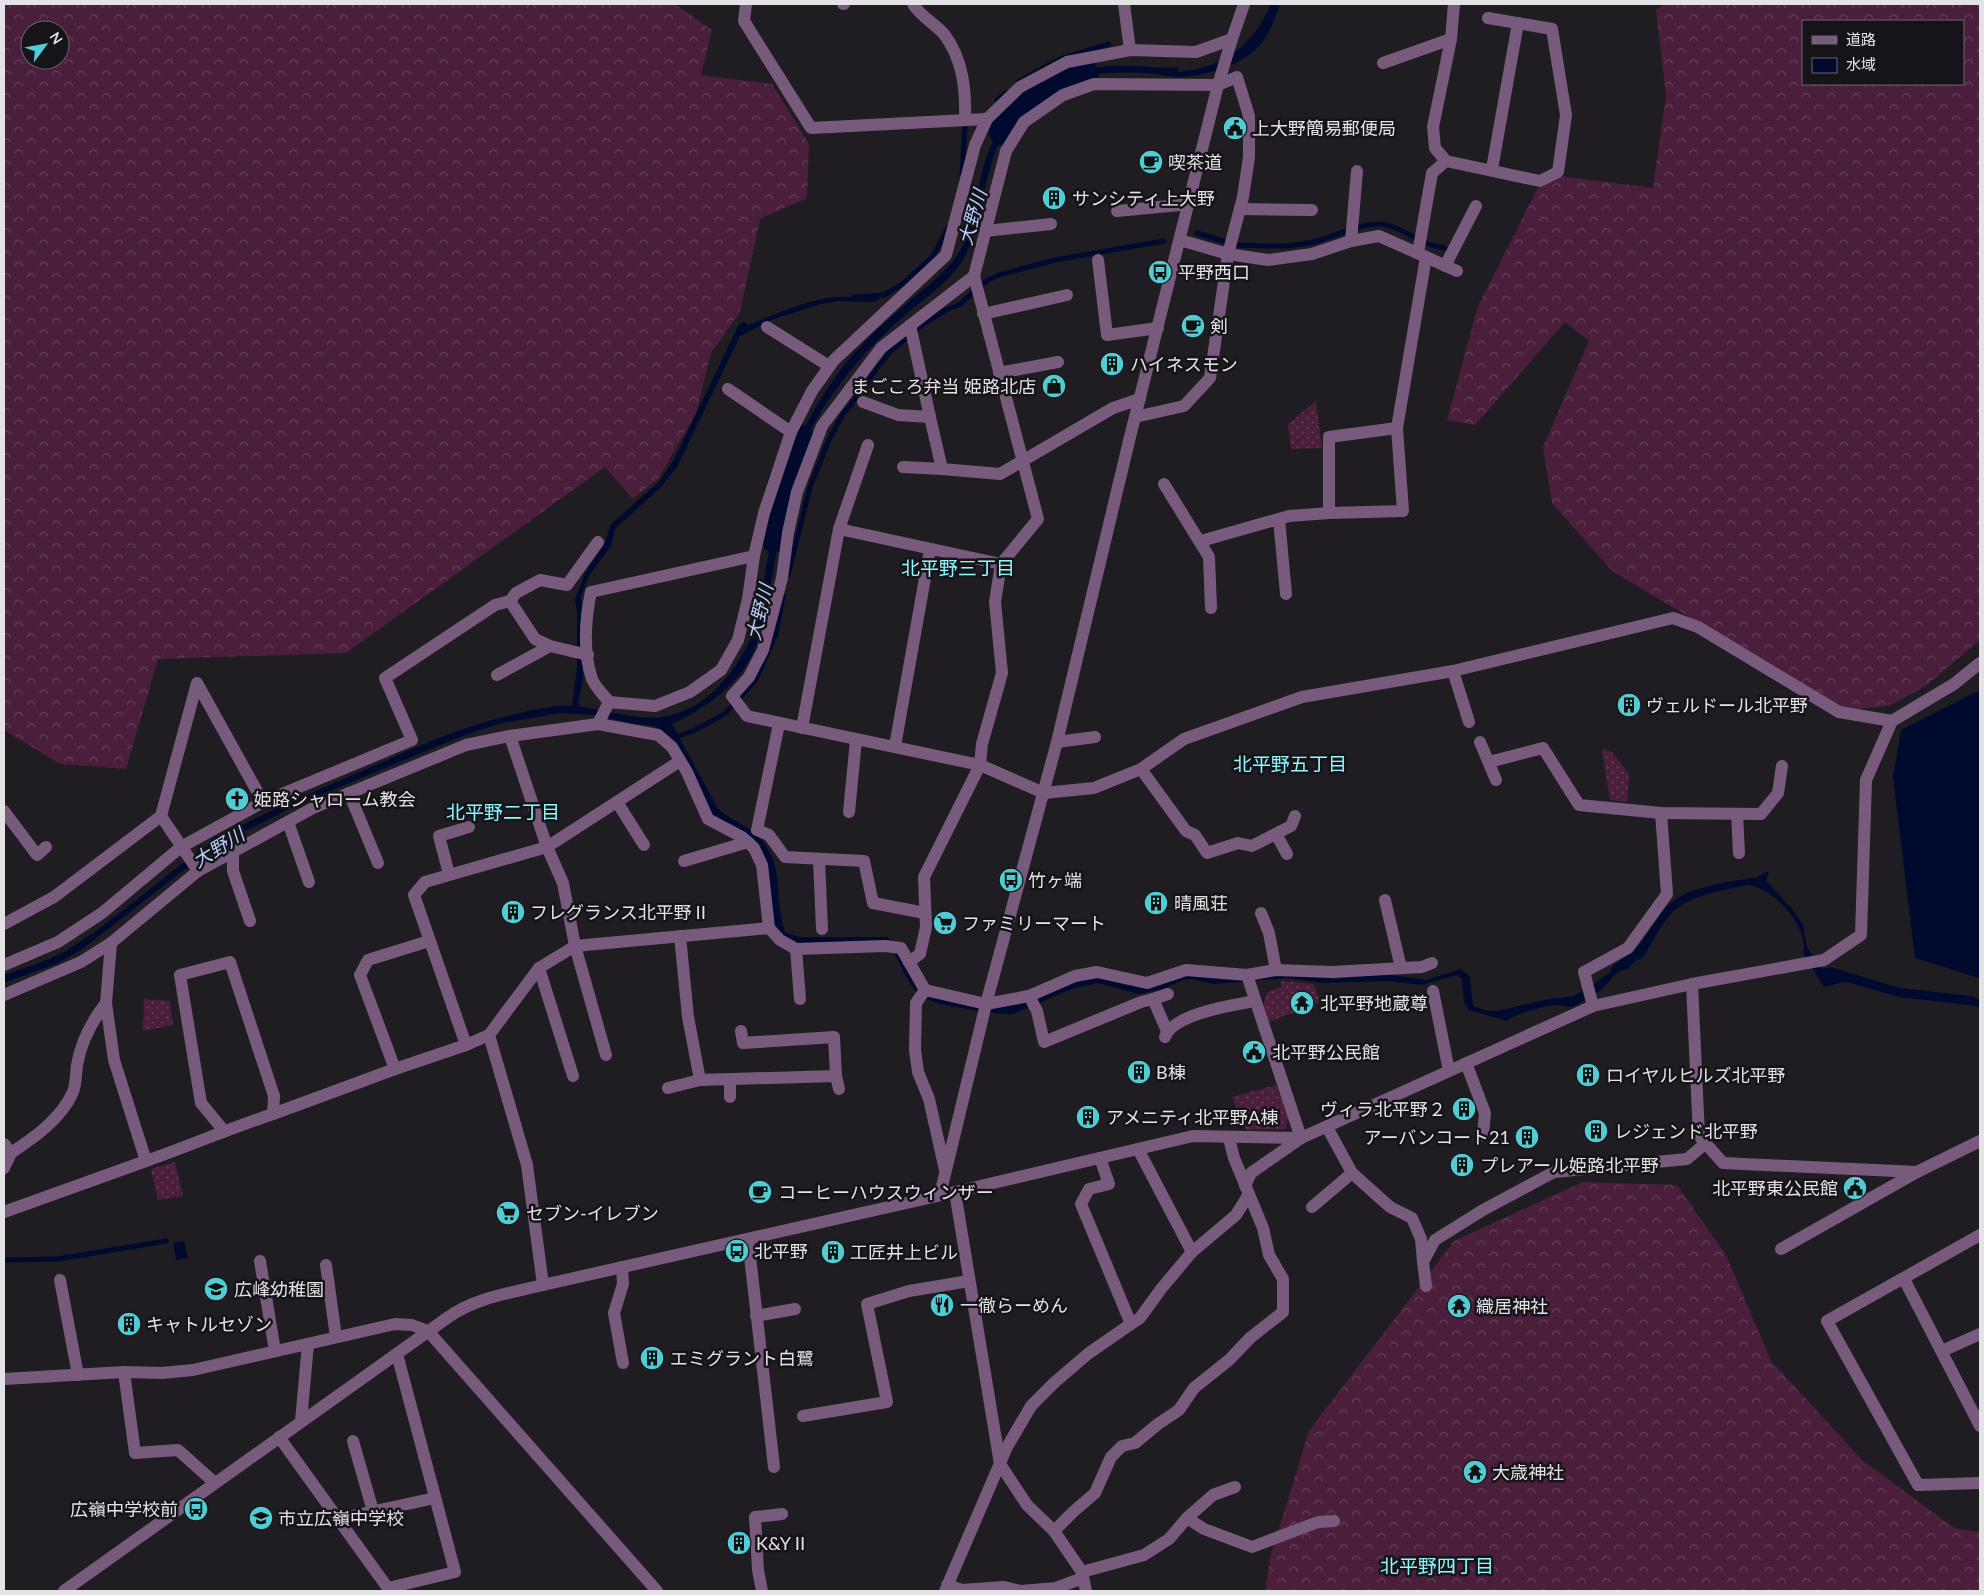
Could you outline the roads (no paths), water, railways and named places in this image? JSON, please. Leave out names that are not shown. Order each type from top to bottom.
[{"type":"street","points":[[746,4],[744,22],[811,128],[987,120]]},
{"type":"street","points":[[913,4],[916,9],[944,34],[961,66],[966,97],[965,120]]},
{"type":"street","points":[[1124,4],[1130,50]]},
{"type":"street","points":[[940,1195],[985,1010],[1057,742],[1135,417],[1190,204],[1218,85],[1244,4]]},
{"type":"street","points":[[1454,4],[1451,39],[1433,127],[1435,148],[1446,160],[1540,181],[1558,172],[1566,115],[1552,29],[1488,18]]},
{"type":"street","points":[[1492,169],[1518,23]]},
{"type":"street","points":[[754,556],[591,592],[586,614],[588,655],[593,681],[609,702],[655,706],[690,692],[721,670],[738,640],[748,599],[754,556],[764,513],[791,432],[812,391],[834,360],[946,255],[975,146],[987,120],[1020,87],[1067,62],[1130,50],[1196,52],[1232,39]]},
{"type":"street","points":[[1383,63],[1451,39]]},
{"type":"street","points":[[909,962],[920,954],[926,927],[924,877],[980,765],[982,744],[1002,673],[995,602],[1001,564],[1038,519],[974,276],[1006,151],[1024,122],[1063,95],[1094,84],[1218,85],[1237,77],[1249,116],[1249,157],[1240,209],[1228,254],[1210,378],[1184,406],[1135,417]]},
{"type":"street","points":[[1201,542],[1290,516],[1403,511],[1397,428],[1432,173],[1446,160]]},
{"type":"street","points":[[1352,241],[1356,171]]},
{"type":"street","points":[[1117,211],[1190,204]]},
{"type":"street","points":[[1445,266],[1476,206]]},
{"type":"street","points":[[1240,209],[1312,210]]},
{"type":"street","points":[[985,231],[1051,224]]},
{"type":"street","points":[[1180,240],[1228,254],[1268,260],[1312,254],[1352,241],[1379,236],[1457,271]]},
{"type":"street","points":[[1098,260],[1107,335],[1158,328]]},
{"type":"street","points":[[974,276],[881,348],[822,426],[797,492],[788,533],[782,578],[763,650],[749,677],[732,696],[747,716],[980,765],[1044,793],[1094,788],[1141,769],[1184,739],[1302,697],[1453,671],[1672,618],[1698,627],[1839,712],[1892,721]]},
{"type":"street","points":[[983,314],[1066,294]]},
{"type":"street","points":[[910,325],[942,469]]},
{"type":"street","points":[[767,327],[829,366]]},
{"type":"street","points":[[999,373],[1058,362]]},
{"type":"street","points":[[728,389],[791,432]]},
{"type":"street","points":[[903,467],[1000,474],[1113,408],[1140,400]]},
{"type":"street","points":[[863,402],[898,414],[930,417]]},
{"type":"street","points":[[1329,513],[1329,437],[1397,428]]},
{"type":"street","points":[[802,728],[839,529],[868,445]]},
{"type":"street","points":[[1164,484],[1209,557],[1212,608]]},
{"type":"street","points":[[1279,519],[1286,594]]},
{"type":"street","points":[[839,529],[1001,564]]},
{"type":"street","points":[[4,965],[58,942],[102,913],[181,847],[263,802],[412,740],[385,678],[495,605],[510,601],[516,593],[540,580],[567,585],[598,542]]},
{"type":"street","points":[[895,746],[930,550]]},
{"type":"street","points":[[510,601],[535,639],[550,646],[588,655]]},
{"type":"street","points":[[497,675],[550,646]]},
{"type":"street","points":[[1236,1486],[1214,1495],[1187,1518],[1169,1540],[1144,1555],[1083,1575],[1056,1588],[1021,1590],[1004,1587],[962,1590],[946,1588],[1000,1464],[1019,1424],[1031,1406],[1055,1382],[1089,1353],[1140,1318],[1192,1252],[1236,1215],[1247,1190],[1251,1173],[1301,1138],[1593,1006],[1692,984],[1824,960],[1861,935],[1866,780],[1892,721],[1954,684],[1980,662]]},
{"type":"street","points":[[1453,671],[1468,722]]},
{"type":"street","points":[[4,924],[54,897],[161,816],[197,683],[263,802]]},
{"type":"street","points":[[598,724],[609,702]]},
{"type":"street","points":[[4,995],[81,962],[111,943],[198,871],[313,808],[466,745],[510,736],[598,724],[658,735],[672,747],[697,792],[708,819],[748,842],[754,848],[762,865],[769,928],[780,940],[796,949],[885,946],[901,948],[925,990],[985,1010],[1029,996],[1075,976],[1097,972],[1147,982],[1186,970],[1248,981],[1276,970],[1332,972],[1422,967],[1432,963]]},
{"type":"street","points":[[779,724],[757,830],[769,835],[785,857],[864,861],[873,903],[925,914]]},
{"type":"street","points":[[510,736],[547,846],[563,882],[575,946],[606,1055]]},
{"type":"street","points":[[1057,742],[1095,737]]},
{"type":"street","points":[[849,812],[856,740]]},
{"type":"street","points":[[1480,742],[1496,780]]},
{"type":"street","points":[[1489,762],[1543,748],[1579,805],[1661,813],[1761,814],[1778,793],[1782,766]]},
{"type":"street","points":[[466,1045],[414,895],[425,882],[547,846],[680,761]]},
{"type":"street","points":[[1141,769],[1186,831],[1196,835],[1207,853],[1238,843],[1252,846],[1292,826],[1296,816]]},
{"type":"street","points":[[349,793],[378,863]]},
{"type":"street","points":[[617,802],[644,845]]},
{"type":"street","points":[[4,811],[36,855],[46,847]]},
{"type":"street","points":[[1593,1006],[1584,972],[1628,948],[1667,894],[1661,813]]},
{"type":"street","points":[[1736,814],[1739,853]]},
{"type":"street","points":[[161,816],[198,871]]},
{"type":"street","points":[[288,822],[309,882]]},
{"type":"street","points":[[449,874],[439,836],[463,825]]},
{"type":"street","points":[[1276,834],[1287,854]]},
{"type":"street","points":[[684,860],[748,842]]},
{"type":"street","points":[[233,852],[233,871],[250,921]]},
{"type":"street","points":[[820,859],[822,929]]},
{"type":"street","points":[[1385,900],[1400,968]]},
{"type":"street","points":[[1261,913],[1269,933],[1276,970]]},
{"type":"street","points":[[4,1212],[186,1147],[224,1131],[395,1068],[466,1045],[489,1035],[539,968],[575,946],[769,928]]},
{"type":"street","points":[[680,936],[688,1017],[700,1080]]},
{"type":"street","points":[[395,1068],[360,975],[368,960],[429,941]]},
{"type":"street","points":[[111,943],[106,1003],[114,1060],[146,1161]]},
{"type":"street","points":[[796,949],[800,999]]},
{"type":"street","points":[[224,1131],[201,1103],[180,975],[230,962],[274,1096],[272,1114]]},
{"type":"street","points":[[539,968],[573,1076]]},
{"type":"street","points":[[1248,981],[1301,1138]]},
{"type":"street","points":[[1692,984],[1699,1136],[1723,1163],[1917,1172]]},
{"type":"street","points":[[925,990],[916,1003],[915,1050],[918,1072],[929,1098],[945,1172]]},
{"type":"street","points":[[1433,991],[1449,1071]]},
{"type":"street","points":[[1029,996],[1037,1011],[1044,1042],[1140,1002],[1168,994]]},
{"type":"street","points":[[1153,999],[1166,1034],[1179,1022],[1201,1013],[1255,1001]]},
{"type":"street","points":[[4,1168],[7,1149],[41,1133],[64,1108],[74,1090],[78,1062],[84,1041],[94,1018],[106,1003]]},
{"type":"street","points":[[668,1088],[700,1080],[837,1082],[834,1037],[743,1043],[741,1032]]},
{"type":"street","points":[[489,1035],[527,1165],[543,1285]]},
{"type":"street","points":[[1466,1064],[1486,1113],[1482,1135]]},
{"type":"street","points":[[730,1080],[730,1097]]},
{"type":"street","points":[[1327,1127],[1352,1173],[1390,1207],[1412,1218],[1421,1239],[1426,1286]]},
{"type":"street","points":[[64,1591],[464,1307],[543,1285],[1194,1136],[1301,1138]]},
{"type":"street","points":[[1054,1531],[1072,1512],[1096,1493],[1111,1457],[1122,1446],[1135,1444],[1158,1424],[1179,1410],[1194,1388],[1229,1360],[1250,1338],[1283,1312],[1282,1279],[1269,1256],[1263,1228],[1234,1158],[1229,1138]]},
{"type":"street","points":[[1781,1249],[1917,1172],[1980,1141]]},
{"type":"street","points":[[1423,1262],[1435,1240],[1482,1210],[1554,1172],[1687,1159],[1706,1143]]},
{"type":"street","points":[[1138,1149],[1192,1252]]},
{"type":"street","points":[[1100,1158],[1110,1184],[1089,1189],[1081,1204],[1131,1324]]},
{"type":"street","points":[[1312,1207],[1352,1173]]},
{"type":"street","points":[[954,1192],[1000,1464],[1027,1505],[1054,1531],[1083,1575],[1086,1591]]},
{"type":"street","points":[[1980,1235],[1827,1321],[1918,1486],[1980,1483]]},
{"type":"street","points":[[748,1239],[774,1467]]},
{"type":"street","points":[[260,1261],[275,1351]]},
{"type":"street","points":[[326,1265],[336,1337]]},
{"type":"street","points":[[622,1267],[623,1284],[614,1313],[623,1363]]},
{"type":"street","points":[[1904,1279],[1980,1426]]},
{"type":"street","points":[[60,1280],[78,1375]]},
{"type":"street","points":[[803,1416],[887,1402],[867,1304],[909,1291],[969,1281]]},
{"type":"street","points":[[756,1316],[795,1309]]},
{"type":"street","points":[[4,1379],[194,1370],[395,1324],[412,1325],[428,1331],[657,1591]]},
{"type":"street","points":[[1942,1351],[1980,1334]]},
{"type":"street","points":[[301,1422],[308,1344]]},
{"type":"street","points":[[279,1437],[389,1590],[455,1572],[397,1354]]},
{"type":"street","points":[[124,1372],[135,1452],[178,1450],[215,1483]]},
{"type":"street","points":[[353,1441],[373,1511]]},
{"type":"street","points":[[338,1520],[435,1498]]},
{"type":"street","points":[[762,1591],[758,1570],[755,1517],[782,1514]]},
{"type":"street","points":[[1187,1518],[1204,1529],[1252,1547],[1318,1522],[1334,1521]]},
{"type":"water","points":[[1271,4],[1280,4],[1266,36],[1252,53],[1231,65],[1208,73],[1184,77],[1125,73],[1081,76],[1055,86],[1041,95],[1015,118],[1004,133],[996,150],[973,237],[961,264],[938,288],[872,346],[843,380],[818,416],[799,456],[788,491],[772,580],[760,634],[754,651],[745,667],[722,693],[672,724],[718,809],[755,833],[773,859],[785,932],[799,937],[887,937],[892,941],[921,987],[975,1005],[1046,991],[1098,975],[1136,984],[1180,975],[1304,973],[1333,979],[1385,974],[1426,980],[1461,969],[1470,978],[1473,1006],[1488,1011],[1497,1011],[1549,999],[1574,996],[1610,972],[1613,966],[1633,951],[1666,907],[1679,897],[1691,891],[1721,883],[1757,877],[1769,871],[1766,881],[1792,909],[1803,925],[1807,947],[1822,969],[1830,967],[1900,988],[1971,996],[1980,1000],[1980,1009],[1977,1006],[1899,997],[1851,983],[1843,982],[1824,987],[1803,953],[1804,943],[1801,932],[1787,910],[1768,893],[1758,887],[1748,885],[1714,892],[1682,905],[1665,921],[1640,960],[1637,959],[1628,969],[1617,973],[1601,990],[1578,1004],[1570,1007],[1554,1005],[1540,1008],[1517,1015],[1507,1021],[1469,1010],[1464,1002],[1462,979],[1457,975],[1421,985],[1389,981],[1324,983],[1288,978],[1214,984],[1191,979],[1183,980],[1163,989],[1139,994],[1098,983],[1071,989],[1013,1014],[967,1009],[924,998],[910,983],[894,953],[789,942],[777,931],[775,925],[765,859],[712,815],[676,744],[669,736],[655,726],[594,715],[560,713],[503,723],[479,730],[301,803],[226,841],[184,870],[81,950],[58,963],[4,983],[4,975],[64,952],[118,915],[204,848],[258,817],[414,748],[477,724],[533,710],[572,706],[577,667],[577,612],[575,600],[585,573],[605,543],[611,524],[659,482],[676,456],[738,326],[744,321],[748,325],[794,307],[822,299],[881,297],[877,301],[869,302],[839,301],[821,304],[774,319],[740,336],[677,467],[662,486],[615,529],[611,546],[589,576],[581,596],[584,658],[578,706],[651,718],[678,713],[707,697],[731,672],[749,643],[755,628],[779,498],[798,439],[820,401],[847,362],[884,323],[942,273],[960,251],[968,232],[984,165],[992,144],[1016,108],[1049,83],[1069,74],[1090,69],[1113,66],[1178,67],[1178,72],[1209,66],[1223,60],[1246,43],[1264,19]]},
{"type":"water","points":[[1980,690],[1979,978],[1915,958],[1893,777],[1901,730]]},
{"type":"water","points":[[184,1241],[188,1258],[176,1260],[173,1243]]},
{"type":"waterway","points":[[1018,82],[1060,59],[1109,44]]},
{"type":"waterway","name":"大野川","points":[[1003,131],[1009,120],[1068,76],[1084,74]]},
{"type":"waterway","points":[[997,100],[1006,93]]},
{"type":"waterway","points":[[962,175],[965,125]]},
{"type":"waterway","points":[[1237,245],[1275,246],[1304,244],[1363,226],[1380,224],[1388,225],[1428,244],[1445,248]]},
{"type":"waterway","points":[[854,297],[884,295],[901,285],[933,256],[949,226]]},
{"type":"waterway","points":[[1197,233],[1226,242]]},
{"type":"waterway","points":[[788,575],[810,487],[829,440],[843,414],[890,352],[923,324],[946,310],[959,305],[988,280],[999,275],[1055,260],[1164,241]]},
{"type":"waterway","name":"大野川","points":[[775,538],[782,483],[800,439]]},
{"type":"waterway","points":[[674,738],[695,730],[726,713],[756,679],[776,634],[783,596]]},
{"type":"waterway","points":[[4,1260],[58,1259],[166,1241]]},
{"type":"place","name":"上大野簡易郵便局","points":[[1235,128]]},
{"type":"place","name":"喫茶道","points":[[1151,162]]},
{"type":"place","name":"サンシティ上大野","points":[[1054,198]]},
{"type":"place","name":"平野西口","points":[[1160,272]]},
{"type":"place","name":"剣","points":[[1193,326]]},
{"type":"place","name":"ハイネスモン","points":[[1112,364]]},
{"type":"place","name":"まごころ弁当 姫路北店","points":[[1054,386]]},
{"type":"place","name":"ヴェルドール北平野","points":[[1629,705]]},
{"type":"place","name":"姫路シャローム教会","points":[[237,799]]},
{"type":"place","name":"竹ヶ端","points":[[1011,880]]},
{"type":"place","name":"晴風荘","points":[[1156,903]]},
{"type":"place","name":"フレグランス北平野Ⅱ","points":[[513,912]]},
{"type":"place","name":"ファミリーマート","points":[[945,923]]},
{"type":"place","name":"北平野地蔵尊","points":[[1302,1003]]},
{"type":"place","name":"北平野公民館","points":[[1254,1052]]},
{"type":"place","name":"B棟","points":[[1139,1072]]},
{"type":"place","name":"ロイヤルヒルズ北平野","points":[[1588,1075]]},
{"type":"place","name":"ヴィラ北平野２","points":[[1464,1109]]},
{"type":"place","name":"アメニティ北平野A棟","points":[[1088,1117]]},
{"type":"place","name":"レジェンド北平野","points":[[1596,1131]]},
{"type":"place","name":"アーバンコート21","points":[[1527,1137]]},
{"type":"place","name":"プレアール姫路北平野","points":[[1462,1165]]},
{"type":"place","name":"北平野東公民館","points":[[1855,1188]]},
{"type":"place","name":"コーヒーハウスウィンザー","points":[[760,1192]]},
{"type":"place","name":"セブン-イレブン","points":[[508,1213]]},
{"type":"place","name":"北平野","points":[[737,1251]]},
{"type":"place","name":"工匠井上ビル","points":[[833,1252]]},
{"type":"place","name":"広峰幼稚園","points":[[216,1289]]},
{"type":"place","name":"一徹らーめん","points":[[942,1305]]},
{"type":"place","name":"織居神社","points":[[1459,1306]]},
{"type":"place","name":"キャトルセゾン","points":[[129,1324]]},
{"type":"place","name":"エミグラント白鷺","points":[[652,1358]]},
{"type":"place","name":"大歳神社","points":[[1475,1472]]},
{"type":"place","name":"広嶺中学校前","points":[[196,1509]]},
{"type":"place","name":"市立広嶺中学校","points":[[261,1518]]},
{"type":"place","name":"K&YⅡ","points":[[739,1543]]},
{"type":"district","name":"北平野三丁目","points":[[958,567]]},
{"type":"district","name":"北平野五丁目","points":[[1290,763]]},
{"type":"district","name":"北平野二丁目","points":[[503,811]]},
{"type":"district","name":"北平野四丁目","points":[[1437,1565]]}]
